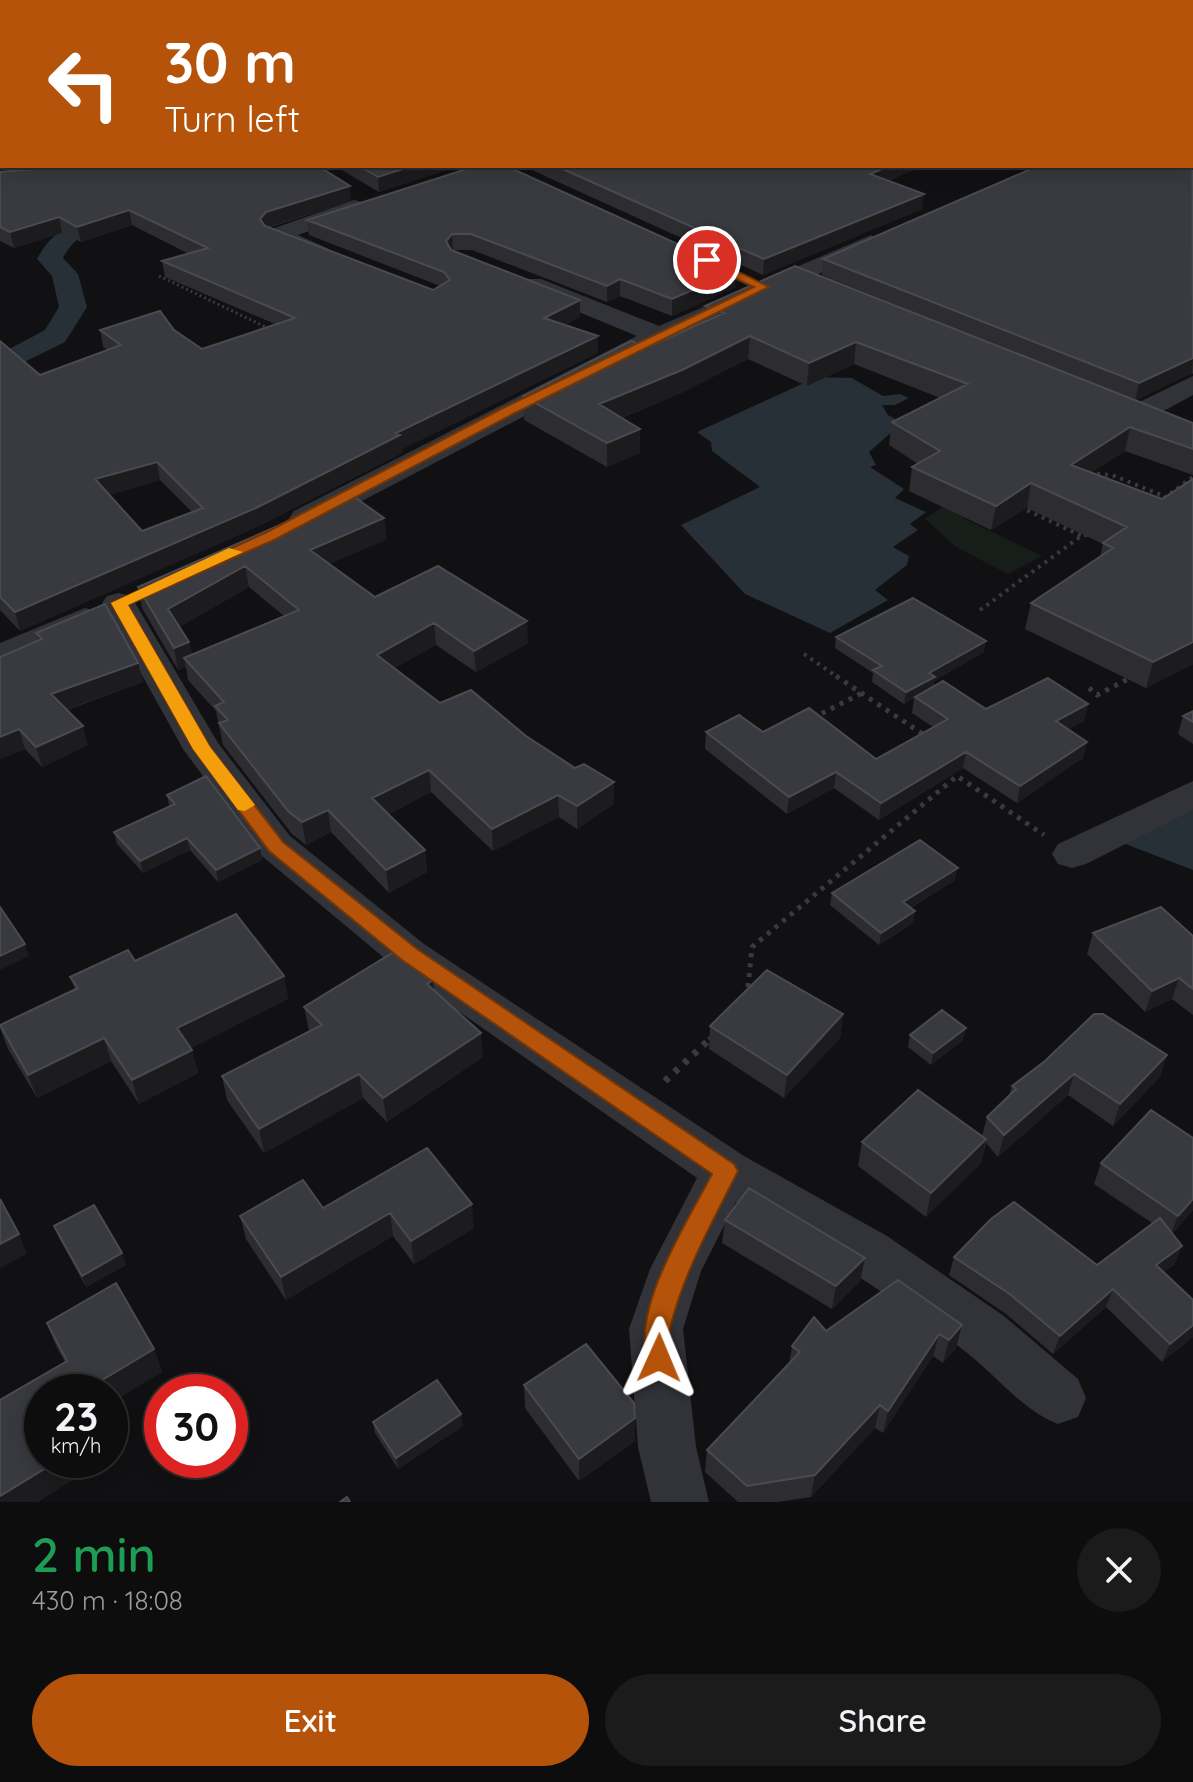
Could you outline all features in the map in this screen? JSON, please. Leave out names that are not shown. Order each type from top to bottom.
[{"type":"street","points":[[341,260],[277,235],[373,201],[347,187]]},
{"type":"street","points":[[284,529],[659,335],[763,287],[900,230]]},
{"type":"street","points":[[735,273],[763,287]]},
{"type":"street","points":[[507,274],[659,335]]},
{"type":"street","points":[[793,275],[834,291]]},
{"type":"street","points":[[1139,413],[1193,384]]},
{"type":"street","points":[[1111,402],[1166,425]]},
{"type":"street","points":[[0,656],[133,597],[202,749],[276,846],[409,955],[726,1171],[869,1252],[985,1334],[1058,1398]]},
{"type":"street","points":[[1072,854],[1193,794]]},
{"type":"street","points":[[680,1502],[667,1447],[656,1329],[676,1269],[726,1171]]},
{"type":"path","points":[[159,276],[273,331]]},
{"type":"path","points":[[1082,475],[1092,471],[1112,475],[1166,497]]},
{"type":"path","points":[[1157,503],[1193,477]]},
{"type":"path","points":[[1009,501],[1082,536]]},
{"type":"path","points":[[980,610],[1082,536],[1096,531]]},
{"type":"path","points":[[804,654],[931,739],[923,744]]},
{"type":"path","points":[[1089,688],[1097,695],[1129,678],[1141,682]]},
{"type":"path","points":[[808,721],[862,693]]},
{"type":"path","points":[[946,770],[1072,854]]},
{"type":"path","points":[[747,1005],[747,972],[752,947],[957,776]]},
{"type":"path","points":[[636,1109],[725,1026]]},
{"type":"shaded area","points":[[817,377],[852,378],[883,396],[900,394],[909,398],[895,405],[882,405],[888,415],[902,423],[869,452],[876,465],[870,467],[904,489],[895,498],[926,512],[910,524],[918,530],[893,547],[909,556],[907,565],[875,590],[888,600],[830,633],[745,594],[681,525],[760,487],[712,451],[711,442],[697,432]]},
{"type":"shaded area","points":[[995,497],[963,518],[1042,556],[1008,574],[956,547],[925,519],[951,501]]},
{"type":"shaded area","points":[[1193,802],[1193,870],[1115,840]]},
{"type":"building","points":[[44,168],[321,168],[350,186],[266,212],[260,219],[265,226],[433,290],[450,280],[444,272],[307,220],[470,168],[510,168],[737,271],[672,299],[620,279],[607,286],[471,234],[452,234],[446,241],[451,250],[580,300],[544,318],[598,336],[396,433],[400,435],[256,508],[15,612],[0,597],[0,341],[40,375],[121,345],[100,330],[160,311],[174,330],[202,349],[295,318],[162,261],[208,248],[129,210],[77,227],[59,217],[10,232],[0,227],[0,172]],"holes":[[[157,462],[203,508],[142,531],[95,479]]]},
{"type":"building","points":[[362,168],[406,168],[378,177]]},
{"type":"building","points":[[560,168],[884,168],[870,174],[924,194],[764,259]]},
{"type":"building","points":[[1033,168],[1192,168],[1193,358],[1139,383],[823,259]]},
{"type":"building","points":[[795,266],[1193,423],[1193,449],[1130,427],[1071,465],[1162,499],[1193,479],[1193,642],[1153,662],[1031,603],[1113,548],[1103,543],[1127,527],[1031,483],[996,506],[912,467],[940,451],[892,422],[968,384],[856,342],[809,363],[750,336],[682,370],[599,404],[640,429],[607,443],[523,396],[631,341],[648,347],[724,313],[705,306]]},
{"type":"building","points":[[346,491],[384,518],[310,550],[375,597],[438,566],[527,621],[474,651],[434,623],[377,655],[440,703],[471,690],[526,736],[575,768],[584,764],[614,782],[577,806],[558,795],[492,829],[429,770],[372,798],[425,850],[386,870],[328,810],[302,822],[288,811],[219,723],[228,720],[215,706],[224,702],[184,658],[299,610],[245,566],[168,609],[189,642],[174,648],[138,587],[280,525]]},
{"type":"building","points":[[913,598],[986,641],[929,673],[935,677],[906,692],[873,670],[882,666],[836,637]]},
{"type":"building","points":[[105,604],[138,663],[51,694],[83,726],[36,747],[19,729],[0,737],[0,657],[42,639],[36,633]]},
{"type":"building","points":[[1048,678],[1088,704],[1056,721],[1087,742],[1020,786],[966,752],[881,803],[836,772],[789,797],[706,732],[739,715],[763,732],[809,708],[876,759],[948,719],[915,697],[943,681],[986,709]]},
{"type":"building","points":[[1193,711],[1193,722],[1183,716]]},
{"type":"building","points":[[206,776],[260,848],[216,870],[187,838],[140,861],[114,832],[175,804],[167,795]]},
{"type":"building","points":[[920,840],[958,868],[903,902],[915,911],[881,933],[832,893]]},
{"type":"building","points":[[0,907],[25,944],[0,956]]},
{"type":"building","points":[[1161,907],[1193,936],[1193,989],[1179,978],[1152,991],[1093,933]]},
{"type":"building","points":[[236,914],[284,976],[177,1028],[192,1050],[132,1080],[104,1038],[28,1075],[0,1025],[78,988],[70,977],[128,950],[135,961]]},
{"type":"building","points":[[397,950],[433,980],[427,984],[481,1033],[383,1098],[359,1074],[259,1129],[222,1076],[322,1025],[304,1007]]},
{"type":"building","points":[[767,970],[843,1014],[787,1075],[710,1026]]},
{"type":"building","points":[[942,1010],[966,1028],[933,1053],[910,1035]]},
{"type":"building","points":[[1094,1014],[1103,1014],[1167,1055],[1120,1104],[1074,1074],[1004,1135],[987,1117],[1016,1089],[1012,1086],[1045,1061]]},
{"type":"building","points":[[918,1090],[986,1139],[931,1193],[862,1142]]},
{"type":"building","points":[[1151,1110],[1193,1138],[1193,1199],[1178,1216],[1101,1163]]},
{"type":"building","points":[[427,1148],[472,1204],[411,1241],[390,1213],[281,1277],[240,1216],[303,1180],[323,1208]]},
{"type":"building","points":[[749,1188],[865,1258],[836,1286],[725,1220]]},
{"type":"building","points":[[0,1199],[19,1234],[0,1244]]},
{"type":"building","points":[[1014,1202],[1097,1265],[1160,1218],[1182,1246],[1156,1265],[1193,1300],[1193,1325],[1170,1344],[1113,1289],[1060,1336],[1011,1295],[954,1257],[991,1219]]},
{"type":"building","points":[[94,1205],[122,1253],[82,1276],[54,1226]]},
{"type":"building","points":[[898,1280],[962,1325],[949,1340],[939,1334],[888,1411],[880,1405],[815,1475],[747,1486],[707,1450],[800,1352],[792,1346],[814,1317],[826,1331]]},
{"type":"building","points":[[116,1283],[154,1349],[112,1374],[45,1374],[67,1361],[47,1323]]},
{"type":"building","points":[[586,1344],[634,1403],[635,1418],[579,1459],[524,1385]]},
{"type":"building","points":[[437,1380],[461,1414],[396,1458],[373,1422]]},
{"type":"building","points":[[24,1386],[24,1478],[30,1478],[0,1496],[0,1400]]},
{"type":"waterway","points":[[0,365],[55,336],[73,307],[65,274],[50,259],[56,246],[68,235],[102,218],[171,196],[174,182],[159,168]]},
{"type":"slow traffic","points":[[235,552],[119,603],[202,749],[245,805]]},
{"type":"route","points":[[659,1358],[656,1329],[676,1269],[726,1171],[409,955],[276,846],[202,749],[119,603],[271,536],[508,411],[763,287],[707,260]]}]
